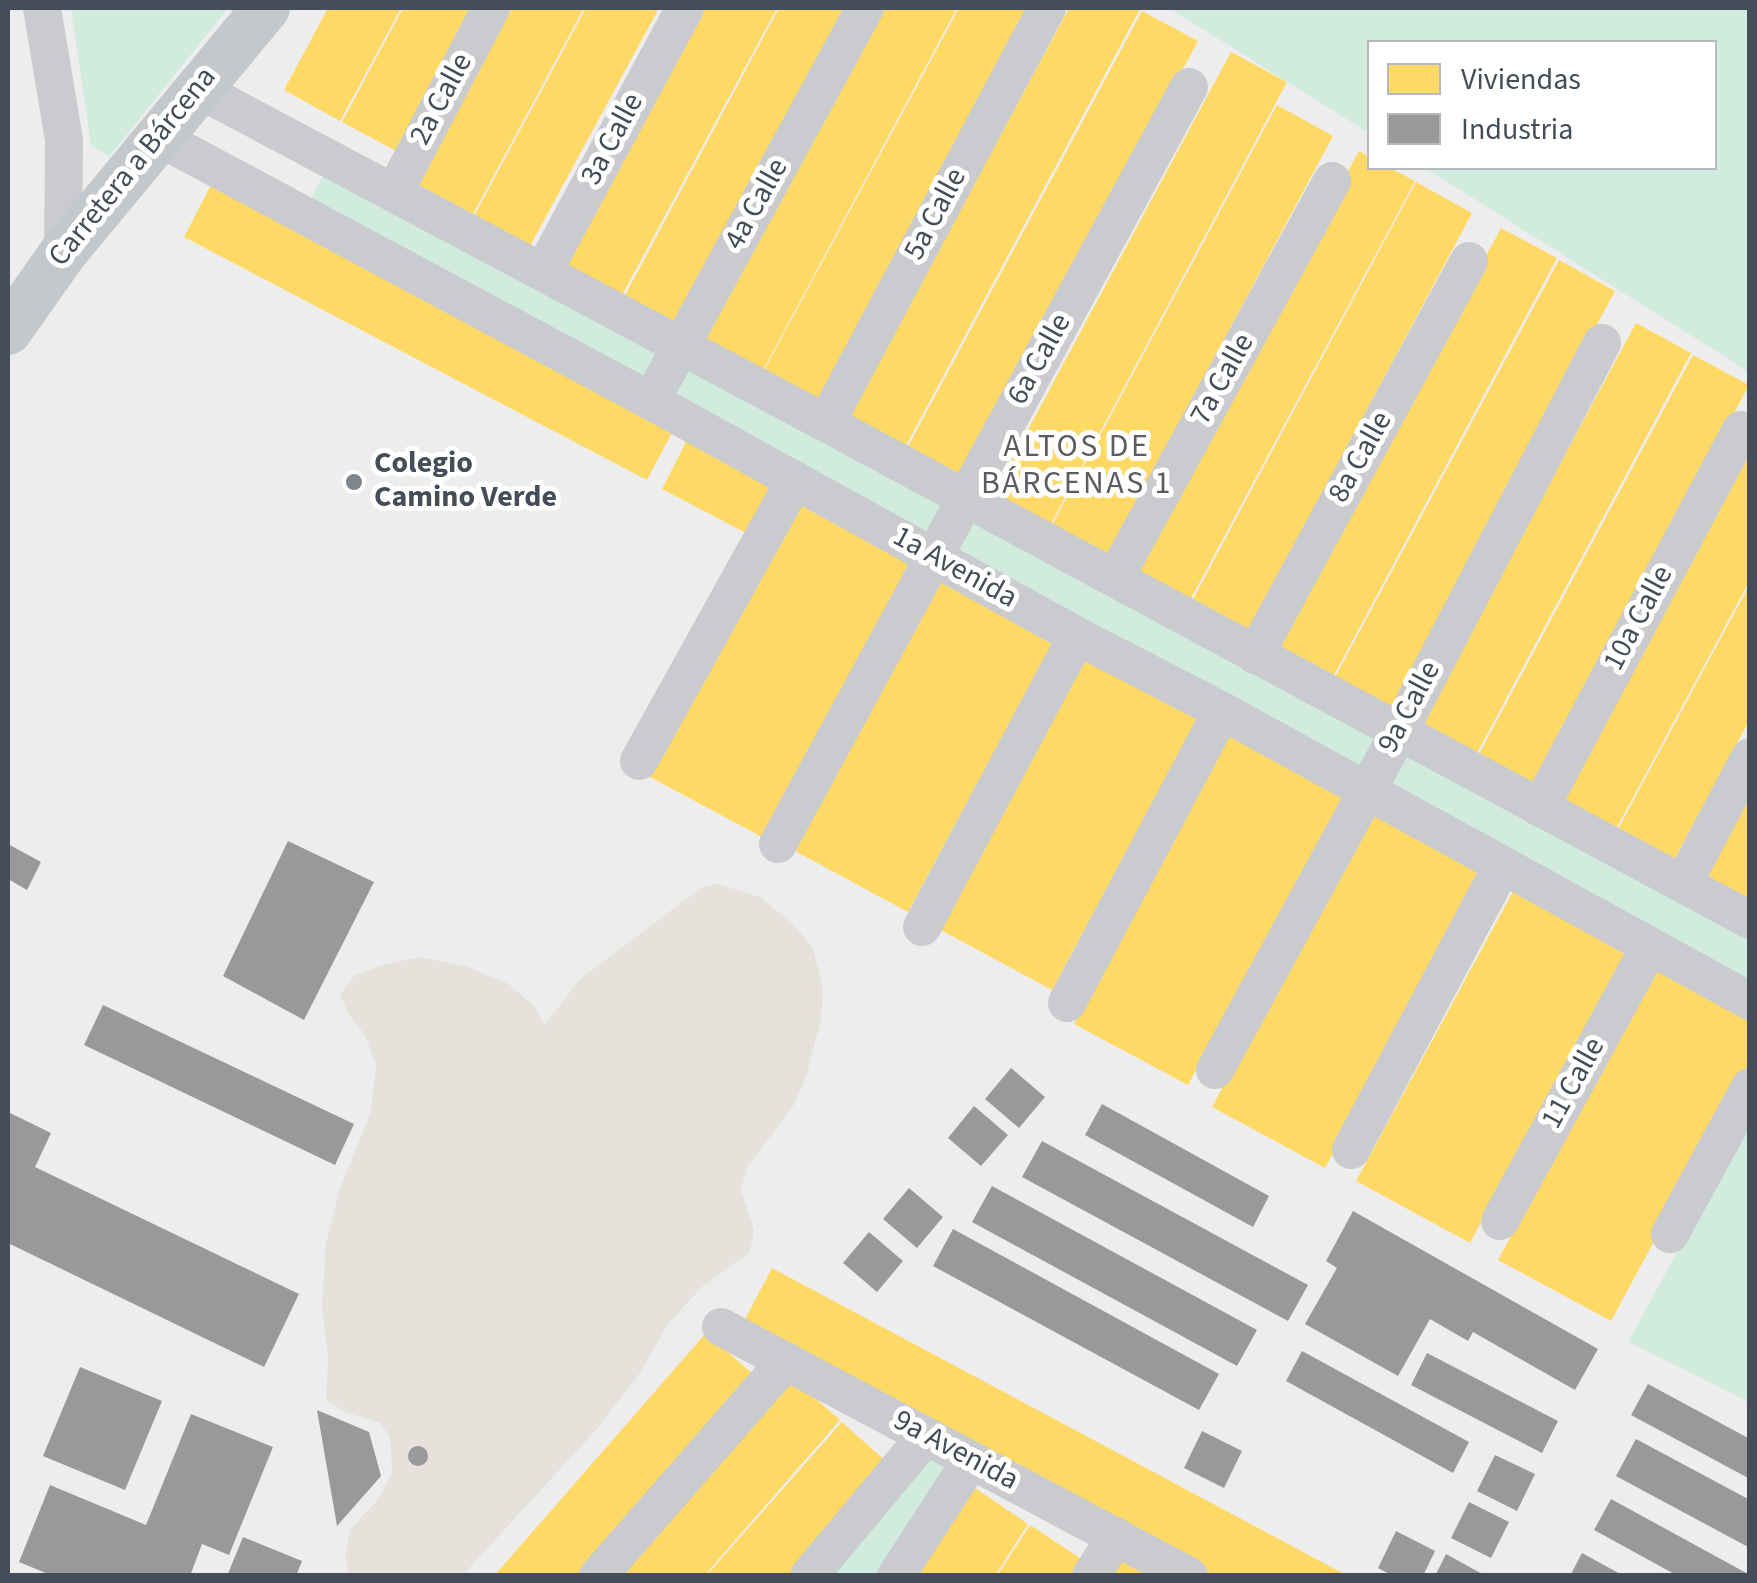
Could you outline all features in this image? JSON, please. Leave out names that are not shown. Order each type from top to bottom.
[{"type":"main road","name":"Carretera a Bárcena","points":[[8,331],[63,252],[266,8]]},
{"type":"street","points":[[42,8],[64,140],[63,252]]},
{"type":"street","name":"2a Calle","points":[[394,193],[491,8]]},
{"type":"street","name":"3a Calle","points":[[543,272],[685,8]]},
{"type":"street","name":"4a Calle","points":[[651,402],[865,8]]},
{"type":"street","name":"5a Calle","points":[[826,423],[1047,8]]},
{"type":"street","name":"6a Calle","points":[[778,844],[1189,87]]},
{"type":"street","points":[[198,89],[1750,920]]},
{"type":"street","name":"1a Avenida","points":[[158,137],[1222,711],[1750,1001]]},
{"type":"street","name":"7a Calle","points":[[1116,578],[1332,181]]},
{"type":"street","name":"8a Calle","points":[[1254,655],[1468,261]]},
{"type":"street","name":"9a Calle","points":[[1214,1070],[1399,732],[1602,344]]},
{"type":"street","name":"10a Calle","points":[[1540,808],[1740,430]]},
{"type":"street","points":[[640,761],[794,480]]},
{"type":"street","points":[[922,927],[1078,636]]},
{"type":"street","points":[[1067,1003],[1222,711]]},
{"type":"street","points":[[1683,884],[1750,758]]},
{"type":"street","points":[[1351,1150],[1502,866]]},
{"type":"street","name":"11 Calle","points":[[1500,1222],[1650,946]]},
{"type":"street","points":[[1670,1234],[1750,1086]]},
{"type":"street","name":"9a Avenida","points":[[721,1327],[1190,1576]]},
{"type":"street","points":[[598,1576],[786,1361]]},
{"type":"street","points":[[810,1576],[925,1437]]},
{"type":"street","points":[[896,1576],[970,1462]]},
{"type":"street","points":[[1091,1576],[1116,1536]]},
{"type":"green space","points":[[71,8],[228,8],[109,157],[91,145]]},
{"type":"green space","points":[[1169,8],[1749,8],[1749,372],[1428,170],[1717,170],[1717,40],[1367,40],[1367,132]]},
{"type":"green space","points":[[331,159],[1749,920],[1749,1001],[303,215]]},
{"type":"green space","points":[[1749,1120],[1749,1402],[1628,1342]]},
{"type":"green space","points":[[931,1459],[948,1470],[880,1575],[831,1576]]},
{"type":"sand","points":[[718,884],[760,897],[792,923],[813,948],[823,989],[821,1019],[806,1077],[792,1108],[747,1167],[741,1190],[754,1230],[750,1252],[702,1287],[668,1324],[640,1373],[596,1430],[463,1575],[349,1575],[345,1557],[350,1530],[380,1497],[392,1472],[390,1437],[380,1423],[345,1412],[326,1400],[328,1356],[322,1306],[326,1243],[339,1191],[370,1114],[376,1066],[365,1035],[340,995],[354,976],[381,965],[420,957],[465,966],[509,984],[538,1010],[544,1026],[580,979],[701,888]]},
{"type":"building: Viviendas","points":[[328,8],[401,8],[340,121],[284,90]]},
{"type":"building: Viviendas","points":[[403,8],[475,8],[398,152],[342,122]]},
{"type":"building: Viviendas","points":[[512,8],[584,8],[473,214],[417,184]]},
{"type":"building: Viviendas","points":[[586,8],[659,8],[530,246],[474,216]]},
{"type":"building: Viviendas","points":[[704,8],[777,8],[621,297],[565,267]]},
{"type":"building: Viviendas","points":[[779,8],[852,8],[679,329],[623,299]]},
{"type":"building: Viviendas","points":[[884,8],[957,8],[761,374],[704,343]]},
{"type":"building: Viviendas","points":[[959,8],[1031,8],[818,406],[761,376]]},
{"type":"building: Viviendas","points":[[1069,8],[1140,9],[903,451],[847,420]]},
{"type":"building: Viviendas","points":[[1142,11],[1198,41],[961,483],[905,452]]},
{"type":"building: Viviendas","points":[[1231,52],[1287,82],[1051,524],[994,493]]},
{"type":"building: Viviendas","points":[[1277,105],[1333,136],[1108,556],[1052,525]]},
{"type":"building: Viviendas","points":[[1359,151],[1367,155],[1367,170],[1394,170],[1415,181],[1189,602],[1133,571]]},
{"type":"building: Viviendas","points":[[213,181],[677,423],[647,480],[184,237]]},
{"type":"building: Viviendas","points":[[1416,182],[1472,213],[1247,634],[1191,603]]},
{"type":"building: Viviendas","points":[[1501,228],[1557,258],[1332,679],[1276,648]]},
{"type":"building: Viviendas","points":[[1559,260],[1615,291],[1389,711],[1333,681]]},
{"type":"building: Viviendas","points":[[1636,323],[1691,353],[1477,753],[1421,722]]},
{"type":"building: Viviendas","points":[[1693,355],[1749,385],[1535,785],[1479,754]]},
{"type":"building: Viviendas","points":[[691,432],[775,476],[746,533],[662,489]]},
{"type":"building: Viviendas","points":[[1750,445],[1750,580],[1616,829],[1560,799]]},
{"type":"building: Viviendas","points":[[796,503],[909,564],[762,837],[648,776]]},
{"type":"building: Viviendas","points":[[941,578],[1055,639],[908,912],[795,851]]},
{"type":"building: Viviendas","points":[[1750,584],[1750,719],[1673,862],[1617,831]]},
{"type":"building: Viviendas","points":[[1086,656],[1199,717],[1052,990],[939,929]]},
{"type":"building: Viviendas","points":[[1233,730],[1346,792],[1188,1085],[1074,1024]]},
{"type":"building: Viviendas","points":[[1750,785],[1750,905],[1700,878]]},
{"type":"building: Viviendas","points":[[1370,813],[1484,874],[1325,1168],[1212,1107]]},
{"type":"building: Viviendas","points":[[1515,888],[1628,949],[1470,1243],[1356,1181]]},
{"type":"building: Viviendas","points":[[1656,966],[1750,1017],[1750,1064],[1611,1321],[1498,1260]]},
{"type":"building: Viviendas","points":[[772,1268],[1348,1576],[1212,1576],[742,1325]]},
{"type":"building: Viviendas","points":[[706,1333],[754,1375],[579,1576],[494,1576]]},
{"type":"building: Viviendas","points":[[792,1378],[840,1420],[704,1576],[618,1576]]},
{"type":"building: Viviendas","points":[[842,1422],[889,1464],[792,1576],[706,1576]]},
{"type":"building: Viviendas","points":[[975,1488],[1028,1524],[995,1576],[918,1576]]},
{"type":"building: Viviendas","points":[[1030,1525],[1083,1560],[1073,1576],[997,1576]]},
{"type":"building: Viviendas","points":[[1121,1556],[1150,1576],[1108,1576]]},
{"type":"building: Industria","points":[[288,841],[374,882],[304,1020],[223,976]]},
{"type":"building: Industria","points":[[8,844],[41,862],[27,890],[8,879]]},
{"type":"building: Industria","points":[[103,1005],[354,1124],[335,1165],[84,1045]]},
{"type":"building: Industria","points":[[1011,1068],[1045,1097],[1019,1128],[985,1099]]},
{"type":"building: Industria","points":[[1102,1104],[1269,1196],[1253,1227],[1085,1135]]},
{"type":"building: Industria","points":[[974,1106],[1008,1135],[981,1166],[948,1138]]},
{"type":"building: Industria","points":[[8,1112],[51,1133],[35,1167],[299,1294],[264,1367],[8,1243]]},
{"type":"building: Industria","points":[[1042,1141],[1308,1285],[1288,1321],[1022,1177]]},
{"type":"building: Industria","points":[[992,1186],[1257,1330],[1237,1366],[972,1222]]},
{"type":"building: Industria","points":[[909,1188],[943,1217],[917,1248],[883,1219]]},
{"type":"building: Industria","points":[[1353,1211],[1598,1349],[1575,1390],[1473,1332],[1468,1341],[1430,1319],[1398,1376],[1305,1324],[1337,1268],[1326,1261]]},
{"type":"building: Industria","points":[[953,1229],[1219,1374],[1199,1410],[933,1266]]},
{"type":"building: Industria","points":[[869,1232],[903,1261],[877,1292],[843,1263]]},
{"type":"building: Industria","points":[[1302,1351],[1469,1442],[1453,1473],[1286,1381]]},
{"type":"building: Industria","points":[[1427,1353],[1558,1421],[1542,1453],[1411,1385]]},
{"type":"building: Industria","points":[[80,1367],[162,1401],[125,1490],[43,1456]]},
{"type":"building: Industria","points":[[1648,1384],[1750,1439],[1750,1479],[1631,1415]]},
{"type":"building: Industria","points":[[317,1410],[369,1432],[381,1476],[337,1526]]},
{"type":"building: Industria","points":[[191,1414],[273,1447],[229,1555],[202,1544],[190,1576],[53,1576],[19,1562],[50,1485],[146,1525]]},
{"type":"building: Industria","points":[[1202,1431],[1242,1451],[1224,1488],[1184,1468]]},
{"type":"building: Industria","points":[[1636,1439],[1750,1500],[1750,1548],[1616,1476]]},
{"type":"building: Industria","points":[[414,1446],[422,1446],[428,1456],[422,1466],[414,1466],[408,1460],[408,1452]]},
{"type":"building: Industria","points":[[1495,1455],[1535,1474],[1517,1511],[1477,1491]]},
{"type":"building: Industria","points":[[1611,1499],[1750,1576],[1678,1576],[1594,1530]]},
{"type":"building: Industria","points":[[1469,1502],[1509,1522],[1491,1558],[1451,1538]]},
{"type":"building: Industria","points":[[1396,1531],[1435,1551],[1423,1576],[1393,1576],[1378,1568]]},
{"type":"building: Industria","points":[[243,1537],[302,1561],[296,1576],[227,1576]]},
{"type":"building: Industria","points":[[1582,1553],[1624,1576],[1570,1576]]},
{"type":"building: Industria","points":[[1446,1554],[1486,1576],[1435,1576]]},
{"type":"place","name":"Colegio Camino Verde","points":[[354,482]]},
{"type":"district","name":"ALTOS DE BÁRCENAS 1","points":[[1077,468]]}]
